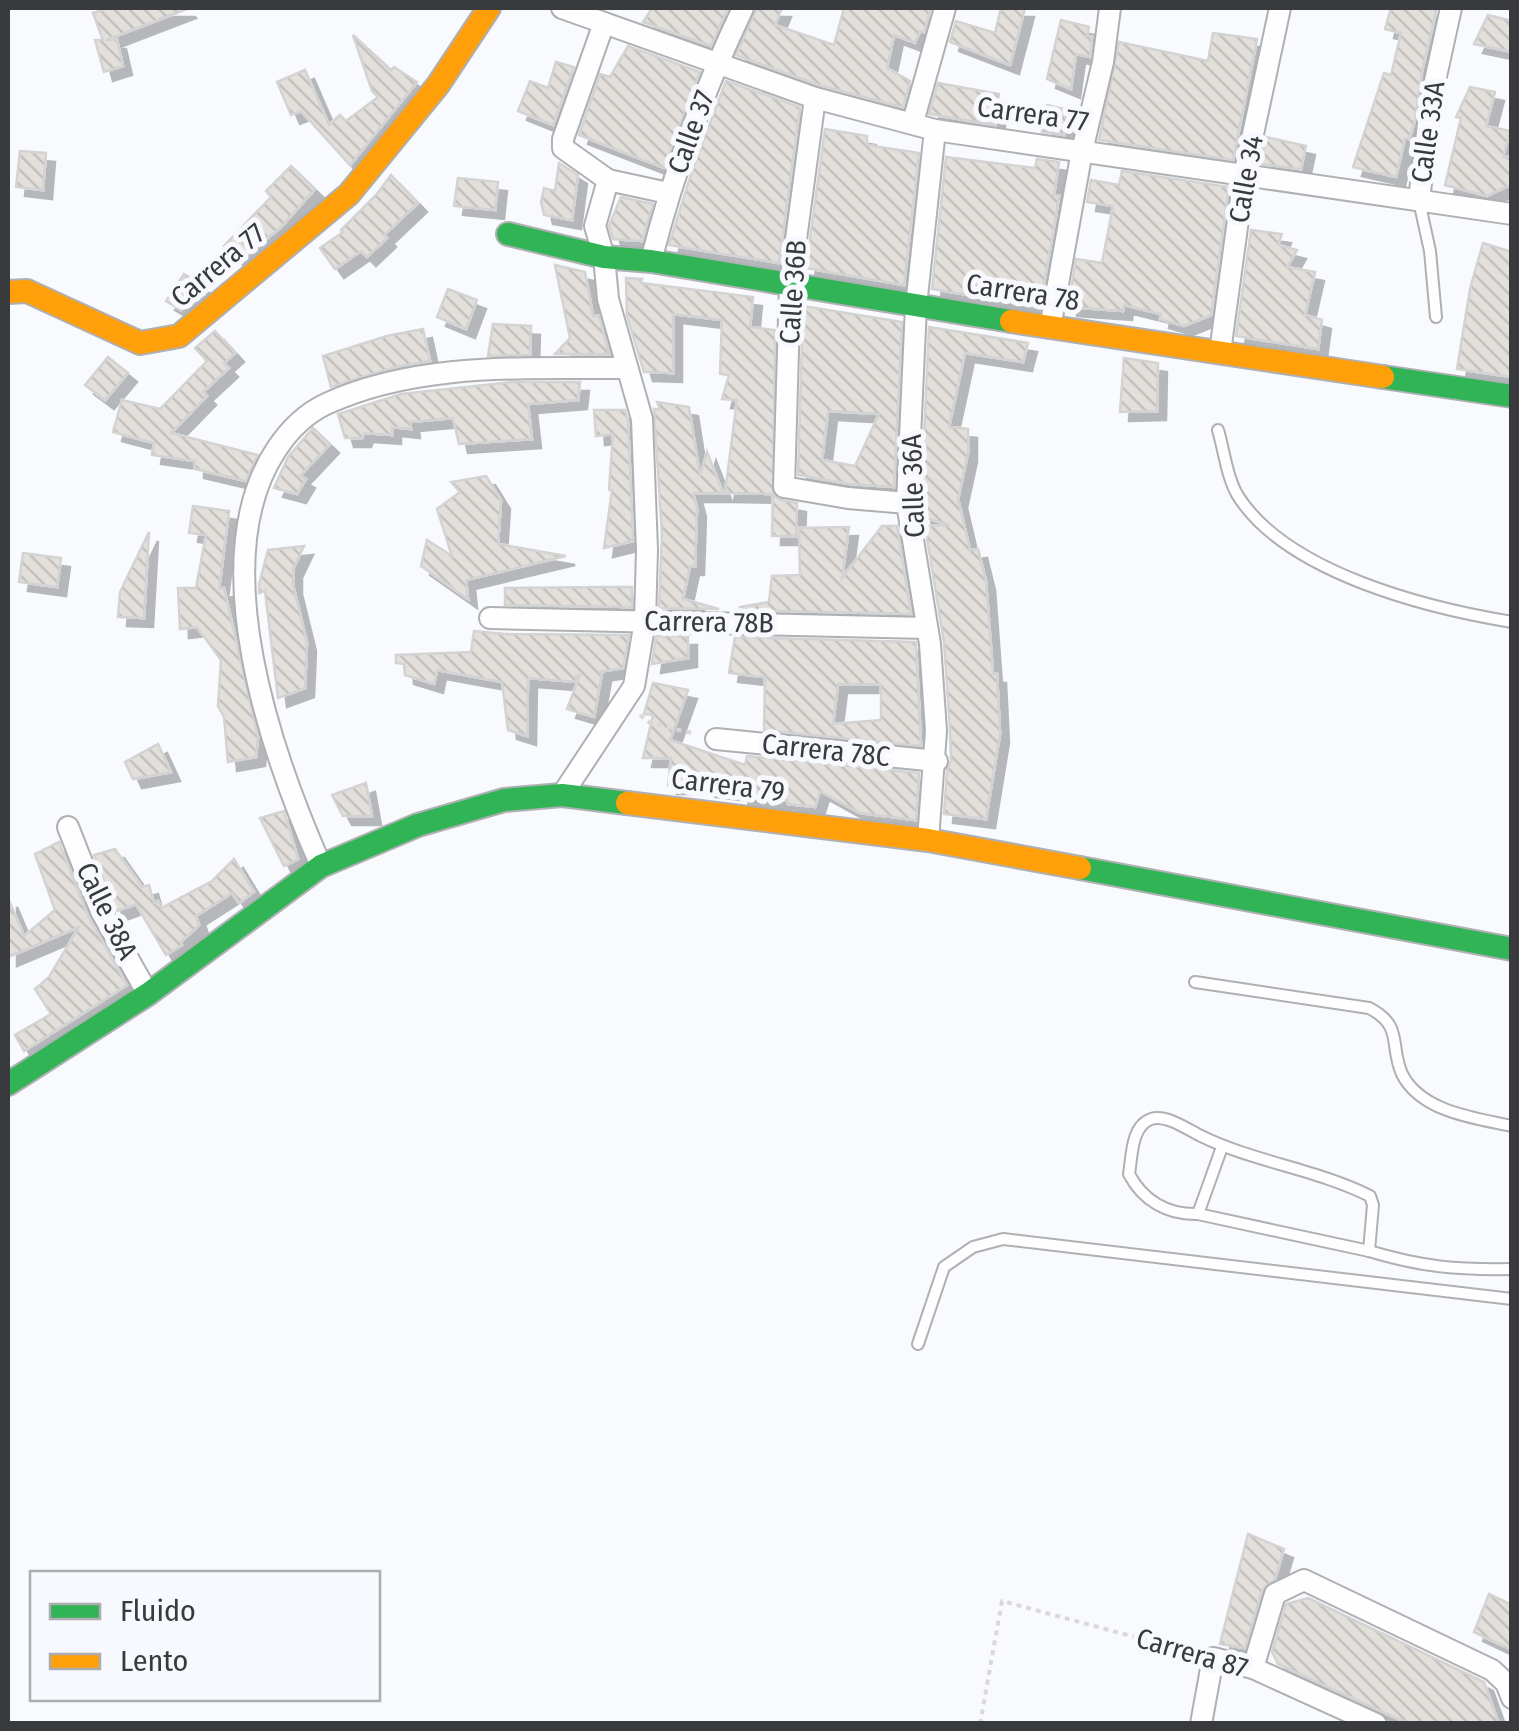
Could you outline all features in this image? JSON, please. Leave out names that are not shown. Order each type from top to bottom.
[{"type":"street","name":"Carrera 77","points":[[8,292],[26,291],[140,343],[179,336],[349,194],[438,85],[489,8]]},
{"type":"street","name":"Carrera 77","points":[[562,8],[815,98],[935,130],[1512,214]]},
{"type":"street","name":"Calle 37","points":[[651,262],[668,193],[716,64],[743,8]]},
{"type":"street","points":[[913,122],[945,8]]},
{"type":"street","points":[[1050,328],[1110,8]]},
{"type":"street","name":"Calle 34","points":[[1220,352],[1244,176],[1280,8]]},
{"type":"street","name":"Calle 33A","points":[[1419,200],[1431,99],[1451,8]]},
{"type":"street","points":[[604,23],[563,138],[563,148],[608,180],[668,193]]},
{"type":"street","name":"Calle 36B","points":[[815,98],[790,284],[784,487],[908,503]]},
{"type":"street","name":"Calle 36A","points":[[928,840],[937,762],[927,628],[908,503],[916,306],[935,130]]},
{"type":"street","points":[[562,795],[634,686],[645,621],[647,550],[642,419],[608,299],[596,226],[608,180]]},
{"type":"street","name":"Carrera 78","points":[[518,236],[604,257],[1512,396]]},
{"type":"street","points":[[321,866],[296,809],[257,681],[243,574],[247,518],[262,471],[290,429],[324,405],[367,390],[419,377],[482,370],[627,368]]},
{"type":"street","name":"Carrera 78B","points":[[490,618],[927,628]]},
{"type":"street","name":"Carrera 78C","points":[[716,739],[937,762]]},
{"type":"street","name":"Carrera 79","points":[[8,1084],[148,994],[321,866],[418,825],[504,800],[562,795],[928,840],[1512,949]]},
{"type":"street","name":"Calle 38A","points":[[68,827],[101,912],[148,994]]},
{"type":"street","points":[[1252,1668],[1275,1594],[1304,1580],[1492,1670],[1506,1683],[1512,1698]]},
{"type":"street","points":[[1202,1724],[1213,1658]]},
{"type":"street","name":"Carrera 87","points":[[1213,1658],[1252,1668],[1376,1724]]},
{"type":"lane","name":"Calle 33A","points":[[1419,200],[1430,251],[1436,317]]},
{"type":"lane","points":[[1218,430],[1237,494],[1267,530],[1354,582],[1464,614],[1512,622]]},
{"type":"lane","points":[[1195,982],[1370,1008],[1384,1015],[1393,1029],[1402,1074],[1421,1095],[1453,1113],[1512,1126]]},
{"type":"lane","points":[[1369,1250],[1373,1205],[1370,1196],[1222,1147],[1164,1118],[1152,1118],[1142,1124],[1134,1141],[1130,1174],[1146,1199],[1182,1214],[1198,1214],[1369,1250],[1414,1265],[1456,1270],[1512,1269]]},
{"type":"lane","points":[[1198,1214],[1222,1147]]},
{"type":"lane","points":[[918,1344],[944,1267],[973,1247],[1003,1239],[1512,1299]]},
{"type":"path","points":[[634,686],[638,711],[650,724],[716,739]]},
{"type":"path","name":"Carrera 87","points":[[980,1724],[1002,1600],[1213,1658]]},
{"type":"building","points":[[108,8],[187,9],[106,40],[117,40],[123,66],[104,72],[95,40],[103,40],[93,13]]},
{"type":"building","points":[[652,8],[728,8],[711,46],[643,22]]},
{"type":"building","points":[[757,8],[782,8],[775,25],[834,45],[844,8],[931,8],[924,32],[920,31],[915,43],[894,35],[887,68],[910,81],[903,107],[819,85],[736,55]]},
{"type":"building","points":[[1001,8],[1025,8],[1010,65],[950,42],[956,21],[995,33]]},
{"type":"building","points":[[1391,8],[1437,8],[1415,121],[1409,139],[1405,138],[1396,177],[1353,167],[1384,73],[1391,75],[1401,33],[1385,29]]},
{"type":"building","points":[[1488,15],[1512,21],[1512,52],[1474,44]]},
{"type":"building","points":[[1061,20],[1089,27],[1087,36],[1092,37],[1090,57],[1076,54],[1071,89],[1047,79]]},
{"type":"building","points":[[1213,33],[1257,39],[1233,160],[1099,140],[1119,42],[1208,61]]},
{"type":"building","points":[[353,35],[391,70],[394,67],[417,82],[350,165],[301,111],[291,115],[277,82],[305,70],[329,125],[340,115],[346,121],[378,97],[372,91]]},
{"type":"building","points":[[628,46],[700,72],[664,168],[579,135],[600,74],[610,77]]},
{"type":"building","points":[[556,62],[574,67],[553,125],[518,111],[530,81],[548,88]]},
{"type":"building","points":[[726,81],[800,107],[779,263],[669,245]]},
{"type":"building","points":[[938,83],[999,94],[995,125],[929,114]]},
{"type":"building","points":[[1470,87],[1495,92],[1486,126],[1510,131],[1503,157],[1512,157],[1512,184],[1487,196],[1445,185],[1461,118],[1456,117]]},
{"type":"building","points":[[1047,105],[1068,110],[1064,135],[1042,132]]},
{"type":"building","points":[[825,129],[867,136],[867,145],[919,153],[904,285],[806,268]]},
{"type":"building","points":[[1266,137],[1306,146],[1301,169],[1261,164]]},
{"type":"building","points":[[20,151],[46,153],[43,190],[16,187]]},
{"type":"building","points":[[946,157],[1035,168],[1037,159],[1059,162],[1054,195],[1059,196],[1040,307],[932,289]]},
{"type":"building","points":[[559,163],[578,175],[572,220],[544,215],[541,202],[544,188],[555,191]]},
{"type":"building","points":[[291,166],[315,189],[281,227],[239,261],[224,246],[271,197],[266,191]]},
{"type":"building","points":[[1122,171],[1229,187],[1211,315],[1184,326],[1160,319],[1161,314],[1124,305],[1123,311],[1068,307],[1076,259],[1102,263],[1113,206],[1087,202],[1091,180],[1119,185]]},
{"type":"building","points":[[391,175],[418,203],[367,257],[361,251],[335,269],[320,248],[343,232]]},
{"type":"building","points":[[458,178],[498,182],[495,210],[454,206]]},
{"type":"building","points":[[621,197],[653,204],[642,241],[613,239],[609,226]]},
{"type":"building","points":[[1251,230],[1282,234],[1278,245],[1297,250],[1287,267],[1315,272],[1305,315],[1322,320],[1318,349],[1236,336]]},
{"type":"building","points":[[1483,243],[1512,252],[1512,377],[1457,369],[1470,289]]},
{"type":"building","points":[[555,265],[585,272],[593,316],[599,316],[609,354],[555,354],[570,338]]},
{"type":"building","points":[[184,274],[205,287],[181,310],[166,301]]},
{"type":"building","points":[[626,278],[753,297],[750,327],[775,330],[773,494],[725,493],[737,400],[722,399],[729,375],[720,374],[722,320],[673,314],[673,373],[644,372],[627,316]]},
{"type":"building","points":[[448,289],[477,300],[466,329],[437,317]]},
{"type":"building","points":[[803,306],[902,322],[894,487],[798,475]],"holes":[[[828,411],[879,414],[855,466],[822,460]]]},
{"type":"building","points":[[493,324],[531,326],[530,355],[488,356]]},
{"type":"building","points":[[929,327],[1028,343],[1023,362],[965,353],[949,427],[968,429],[968,453],[958,499],[970,550],[978,549],[986,581],[993,674],[997,674],[1000,734],[986,819],[944,814],[951,761],[950,730],[944,642],[925,526],[950,525],[923,517],[921,502]]},
{"type":"building","points":[[423,329],[430,361],[395,367],[331,387],[323,356]]},
{"type":"building","points":[[215,331],[235,353],[224,363],[229,368],[203,392],[207,396],[171,433],[258,455],[246,481],[195,469],[195,461],[152,455],[154,443],[113,432],[122,400],[160,409],[207,361],[195,348]]},
{"type":"building","points":[[108,357],[128,373],[105,400],[85,385]]},
{"type":"building","points":[[1124,358],[1158,363],[1157,411],[1120,412]]},
{"type":"building","points":[[513,382],[580,382],[578,400],[528,404],[532,439],[459,444],[453,418],[410,422],[411,429],[392,427],[392,435],[364,433],[362,438],[345,438],[338,414],[401,394]]},
{"type":"building","points":[[657,402],[689,407],[700,476],[707,452],[723,493],[693,493],[697,508],[695,566],[690,566],[683,599],[719,609],[659,608],[662,534],[654,409],[660,409]]},
{"type":"building","points":[[594,410],[625,410],[628,421],[633,541],[604,548],[612,490],[613,434],[596,436]]},
{"type":"building","points":[[313,428],[330,444],[300,476],[306,479],[297,494],[274,488],[288,457]]},
{"type":"building","points":[[486,476],[501,500],[498,544],[566,556],[466,580],[468,599],[421,566],[427,540],[452,556],[437,509],[460,492],[451,482]]},
{"type":"building","points":[[773,495],[797,503],[796,536],[772,536]]},
{"type":"building","points":[[193,506],[229,511],[219,589],[224,588],[258,737],[256,757],[228,762],[224,717],[218,706],[221,660],[197,627],[180,629],[178,588],[196,588],[206,535],[189,533]]},
{"type":"building","points":[[882,526],[897,526],[911,614],[740,610],[769,602],[772,576],[800,575],[799,528],[849,527],[842,578]]},
{"type":"building","points":[[149,532],[144,618],[118,617],[120,592]]},
{"type":"building","points":[[304,546],[293,569],[293,585],[307,642],[305,688],[278,698],[265,591],[259,593],[259,585],[268,550]]},
{"type":"building","points":[[23,553],[61,558],[57,587],[19,582]]},
{"type":"building","points":[[632,587],[632,607],[505,605],[505,588]]},
{"type":"building","points":[[474,631],[629,635],[623,668],[599,672],[602,673],[594,717],[567,709],[580,675],[576,682],[528,678],[527,736],[508,730],[502,682],[437,670],[434,684],[405,675],[404,664],[396,663],[396,655],[471,652]]},
{"type":"building","points":[[656,636],[688,636],[688,658],[652,664]]},
{"type":"building","points":[[735,637],[916,642],[921,746],[764,730],[765,677],[729,673]],"holes":[[[838,684],[881,684],[881,720],[833,724]]]},
{"type":"building","points":[[653,683],[688,690],[670,740],[745,765],[747,756],[919,773],[916,820],[860,813],[820,791],[815,807],[788,804],[787,800],[739,798],[740,792],[706,785],[668,785],[671,758],[643,758],[653,715],[644,714]]},
{"type":"building","points":[[158,744],[171,772],[133,779],[125,762]]},
{"type":"building","points":[[366,783],[372,816],[343,816],[332,795]]},
{"type":"building","points":[[284,811],[298,859],[284,866],[260,818]]},
{"type":"building","points":[[59,842],[88,916],[127,985],[24,1051],[15,1035],[51,1014],[35,989],[49,977],[79,927],[8,957],[8,898],[24,936],[55,910],[35,854]]},
{"type":"building","points":[[115,849],[142,887],[149,885],[154,903],[158,901],[161,908],[212,881],[234,859],[254,892],[239,903],[232,893],[196,916],[199,925],[182,945],[166,955],[136,904],[117,911],[113,905],[94,855]]},
{"type":"building","points":[[1248,1534],[1284,1549],[1275,1579],[1262,1590],[1245,1648],[1220,1644]]},
{"type":"building","points":[[1489,1594],[1512,1605],[1512,1650],[1474,1632]]},
{"type":"building","points":[[1308,1598],[1484,1682],[1499,1724],[1409,1724],[1278,1664],[1272,1652],[1286,1604]]},
{"type":"traffic: fast","points":[[508,234],[604,257],[651,261],[1011,321]]},
{"type":"traffic: fast","points":[[1383,377],[1512,396]]},
{"type":"traffic: fast","points":[[8,1084],[148,994],[321,866],[418,825],[504,800],[562,795],[627,803]]},
{"type":"traffic: fast","points":[[1080,868],[1512,949]]},
{"type":"traffic: slow","points":[[8,292],[27,291],[140,343],[179,336],[349,194],[438,85],[489,8]]},
{"type":"traffic: slow","points":[[1011,321],[1383,377]]},
{"type":"traffic: slow","points":[[627,803],[928,840],[1080,868]]}]
